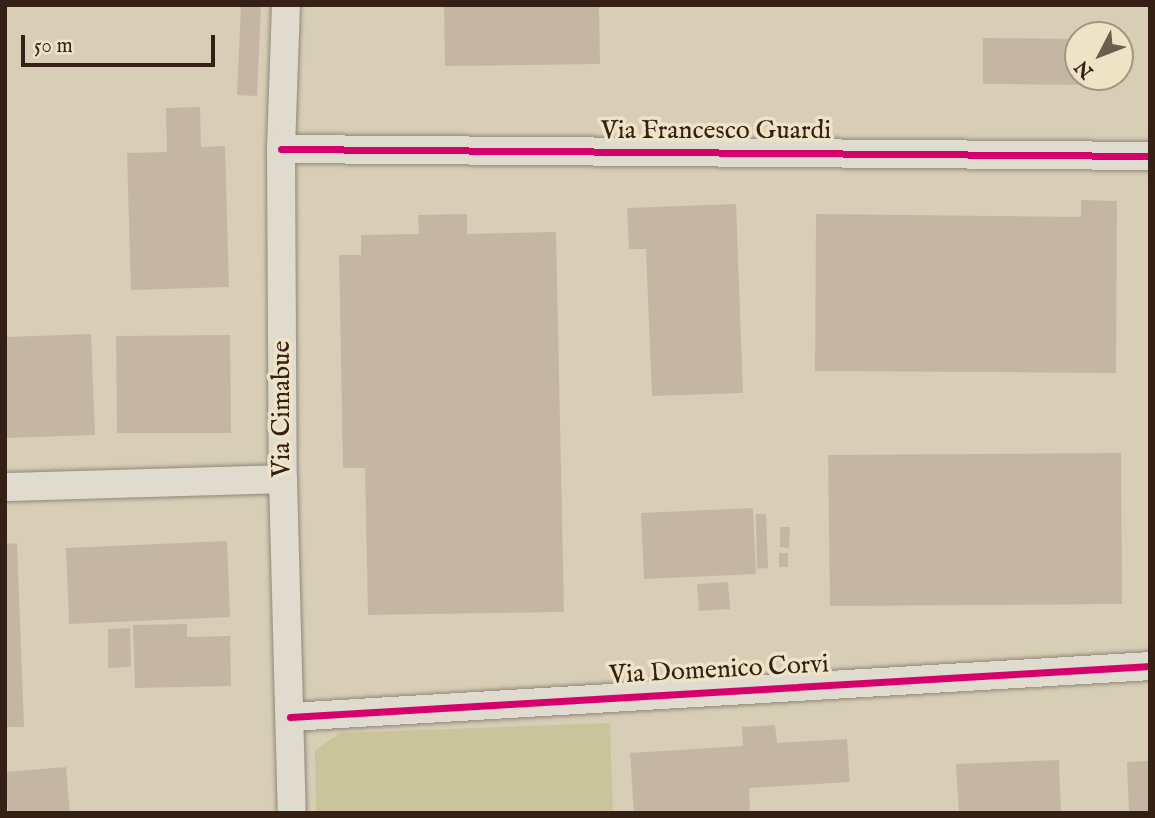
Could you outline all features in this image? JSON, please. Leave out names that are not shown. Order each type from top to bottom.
[{"type":"street","name":"Via Cimabue","points":[[286,5],[281,149],[283,479],[292,813]]},
{"type":"street","name":"Via Francesco Guardi","points":[[281,149],[1150,156]]},
{"type":"street","points":[[5,487],[283,479]]},
{"type":"street","name":"Via Domenico Corvi","points":[[290,717],[1150,666]]},
{"type":"shaded area","points":[[610,723],[613,813],[316,813],[315,750],[340,733]]},
{"type":"building","points":[[241,5],[261,5],[257,96],[237,95]]},
{"type":"building","points":[[444,5],[599,5],[600,64],[445,66]]},
{"type":"building","points":[[983,38],[1064,39],[1064,85],[983,84]]},
{"type":"building","points":[[200,107],[201,147],[225,146],[229,287],[131,290],[127,153],[167,152],[166,108]]},
{"type":"building","points":[[1081,200],[1117,201],[1116,373],[815,371],[816,214],[1081,217]]},
{"type":"building","points":[[736,204],[743,393],[652,396],[646,249],[629,249],[627,208]]},
{"type":"building","points":[[467,214],[467,234],[556,232],[564,612],[368,615],[365,468],[343,468],[339,255],[361,255],[361,235],[419,234],[418,215]]},
{"type":"building","points":[[91,334],[95,435],[5,438],[5,337]]},
{"type":"building","points":[[230,335],[231,433],[117,433],[116,336]]},
{"type":"building","points":[[1121,453],[1122,604],[830,606],[828,455]]},
{"type":"building","points":[[753,508],[756,574],[644,579],[641,513]]},
{"type":"building","points":[[756,514],[766,514],[768,568],[757,569]]},
{"type":"building","points":[[780,527],[790,527],[789,548],[780,547]]},
{"type":"building","points":[[227,541],[230,617],[69,624],[66,548]]},
{"type":"building","points":[[17,543],[24,727],[5,727],[5,544]]},
{"type":"building","points":[[779,553],[788,553],[788,567],[779,567]]},
{"type":"building","points":[[728,582],[730,609],[699,611],[697,584]]},
{"type":"building","points":[[187,624],[187,637],[230,636],[231,686],[135,688],[133,625]]},
{"type":"building","points":[[130,628],[131,667],[108,668],[108,629]]},
{"type":"building","points":[[775,725],[777,743],[847,739],[850,782],[749,788],[750,813],[634,813],[630,753],[743,746],[742,727]]},
{"type":"building","points":[[1059,760],[1061,813],[959,813],[956,764]]},
{"type":"building","points":[[1150,761],[1150,813],[1129,813],[1127,762]]},
{"type":"building","points":[[66,767],[70,813],[8,813],[5,772]]},
{"type":"cycle path","points":[[281,149],[1150,156]]},
{"type":"cycle path","points":[[290,717],[1150,666]]}]
